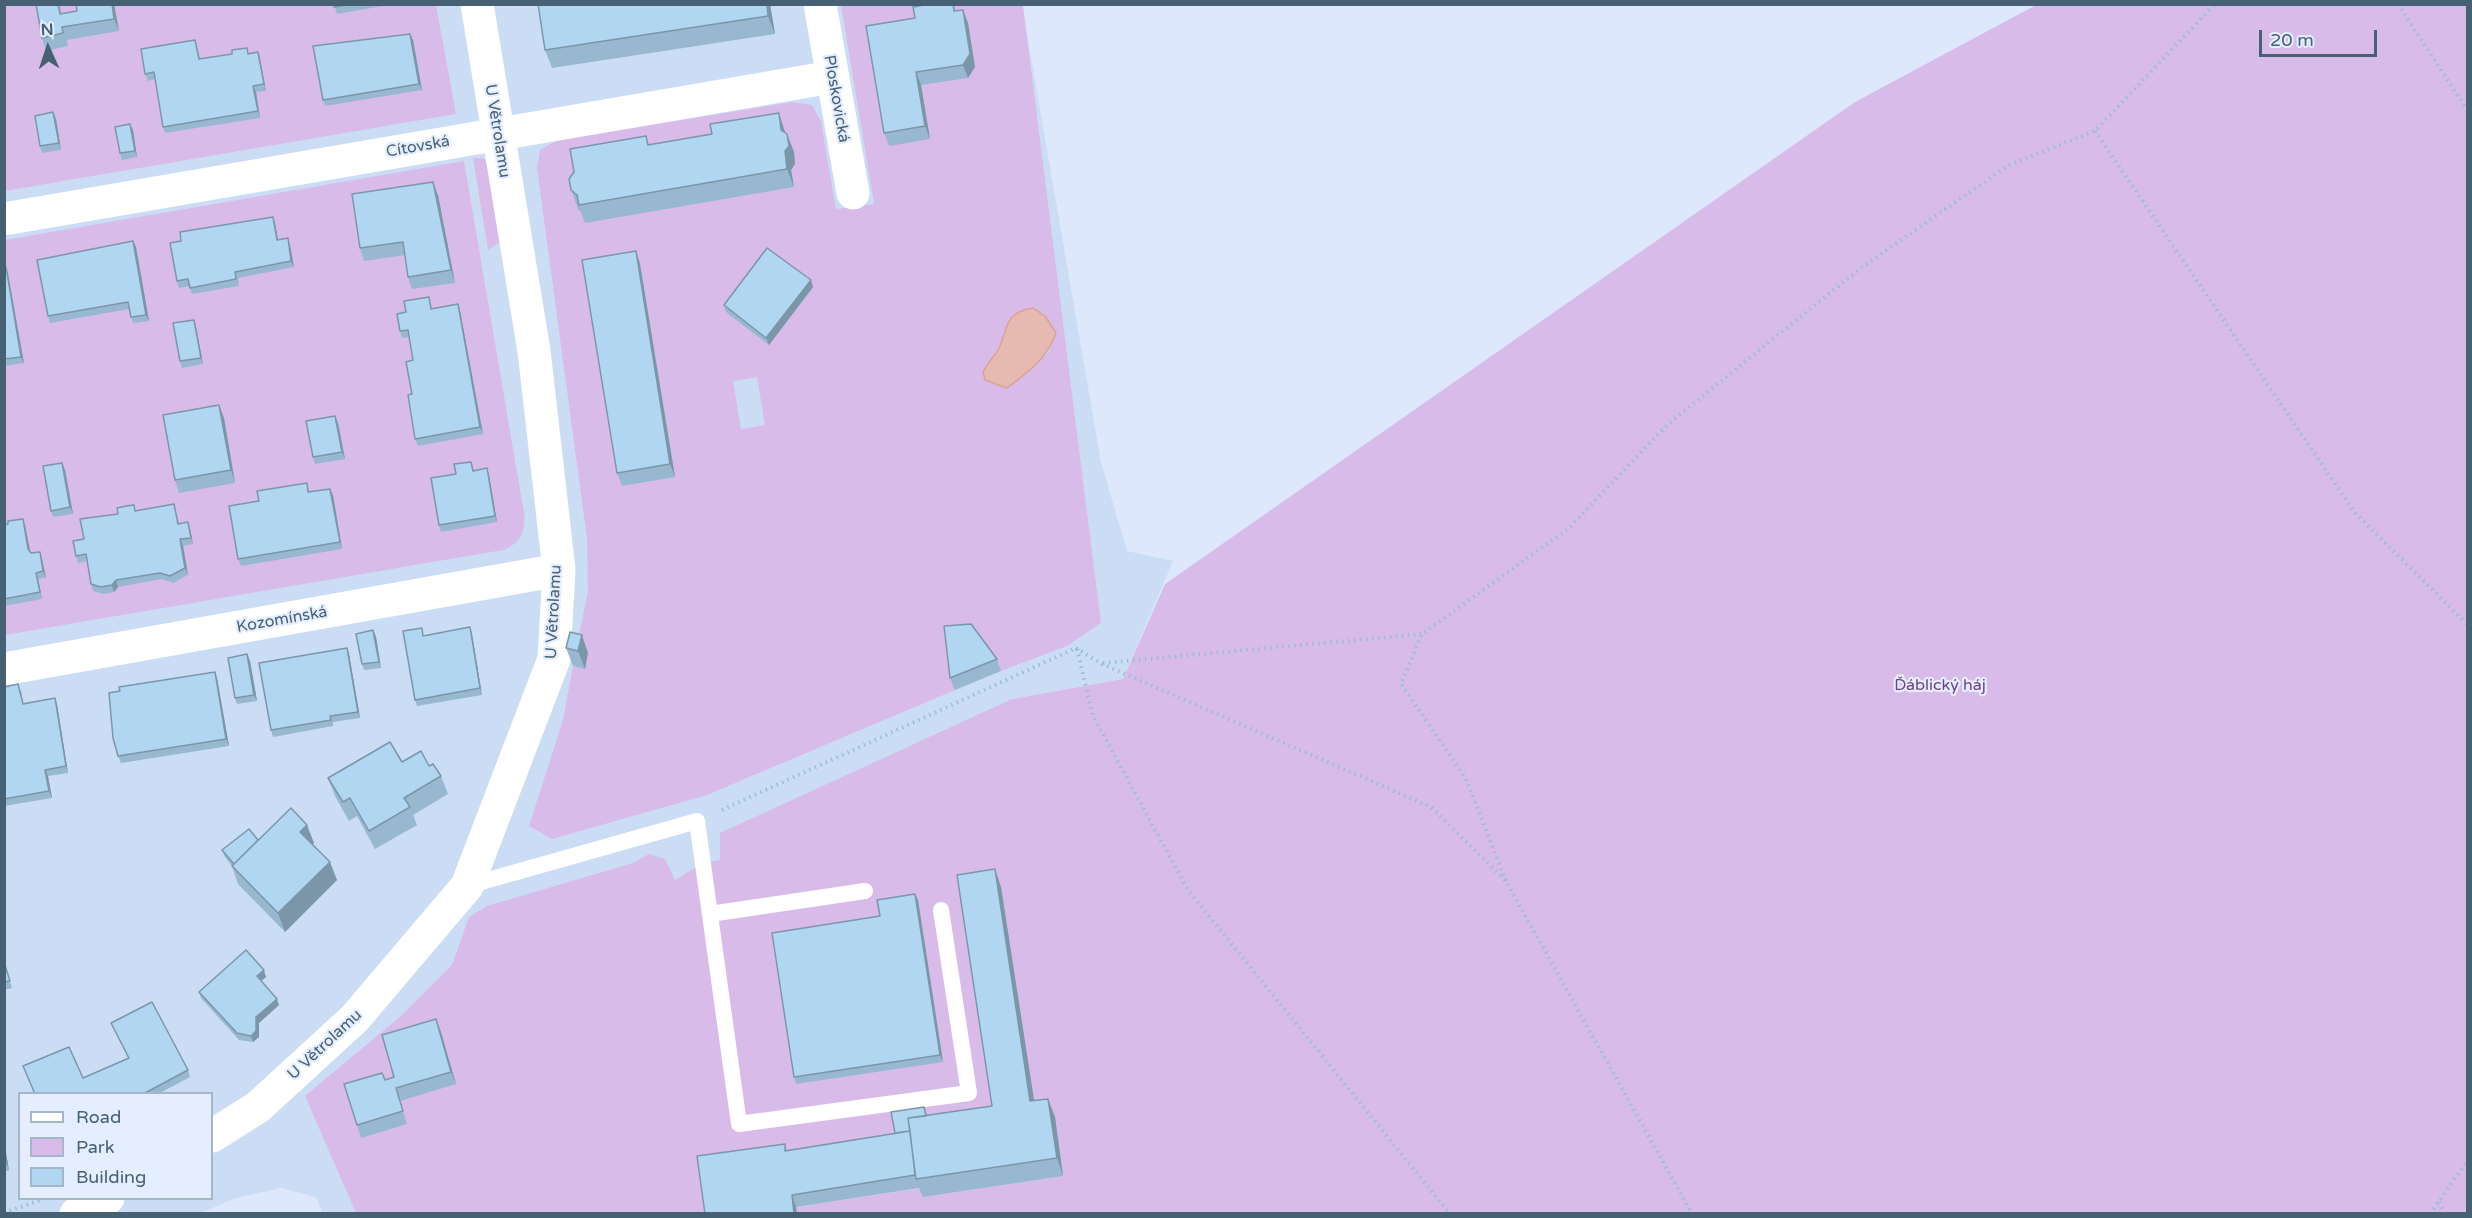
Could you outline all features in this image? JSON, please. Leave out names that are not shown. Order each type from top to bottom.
[{"type":"street","name":"U Větrolamu","points":[[213,1135],[258,1107],[355,1018],[467,886],[554,659],[559,570],[534,351],[477,4]]},
{"type":"street","name":"Ploskovická","points":[[820,4],[853,193]]},
{"type":"street","name":"Cítovská","points":[[4,219],[832,77]]},
{"type":"street","name":"Kozomínská","points":[[4,669],[559,570]]},
{"type":"street","points":[[76,1214],[104,1200]]},
{"type":"lane","points":[[467,886],[697,822],[739,1124],[969,1093],[941,910]]},
{"type":"lane","points":[[710,914],[865,891]]},
{"type":"path","points":[[1102,664],[1422,634],[1569,528],[1667,425],[1862,267],[2009,165],[2096,130],[2215,4]]},
{"type":"path","points":[[2398,4],[2468,111]]},
{"type":"path","points":[[2096,130],[2355,513],[2468,626]]},
{"type":"path","points":[[1422,634],[1401,684],[1466,778],[1506,881],[1692,1214]]},
{"type":"path","points":[[1076,648],[1102,664],[1431,807],[1506,881]]},
{"type":"path","points":[[697,822],[1076,648]]},
{"type":"path","points":[[1076,648],[1093,716],[1188,890],[1450,1214]]},
{"type":"path","points":[[2430,1214],[2468,1160]]},
{"type":"path","points":[[4,1213],[40,1200]]},
{"type":"path","points":[[2439,1202],[2445,1214]]},
{"type":"shaded area","points":[[5,5],[1022,5],[1101,462],[1127,551],[1173,561],[1123,679],[1012,699],[1096,1200],[1016,1214],[323,1214],[316,1197],[281,1188],[236,1198],[201,1213],[5,1214]]},
{"type":"shaded area","points":[[1033,308],[1045,316],[1056,333],[1048,350],[1029,371],[1007,388],[985,380],[983,372],[999,348],[1012,317]]},
{"type":"green space","points":[[5,5],[436,5],[456,114],[5,191]]},
{"type":"green space","points":[[841,5],[1023,5],[1101,623],[1067,646],[1001,671],[976,637],[949,639],[955,690],[707,795],[552,839],[529,826],[563,720],[573,666],[584,669],[576,650],[588,591],[587,539],[537,168],[540,150],[558,140],[793,102],[812,105],[821,121],[836,209],[874,204]],"holes":[[[871,39],[921,85],[929,139]],[[999,348],[1051,349],[1016,381],[987,364]],[[757,377],[765,425],[741,429],[733,381]]]},
{"type":"green space","name":"Ďáblický háj","points":[[2036,5],[2467,5],[2467,1213],[797,1213],[796,1207],[922,1188],[923,1197],[1063,1176],[1037,1119],[1001,888],[999,1125],[897,1139],[707,1213],[356,1213],[305,1096],[400,1017],[452,965],[469,917],[487,906],[633,863],[649,854],[665,859],[675,880],[703,863],[720,860],[720,833],[1012,699],[1123,679],[1165,584],[1855,102]]},
{"type":"green space","points":[[473,158],[484,158],[488,167],[500,242],[488,250]]},
{"type":"green space","points":[[464,161],[524,513],[523,531],[518,540],[503,550],[5,635],[5,240]]},
{"type":"building","points":[[36,4],[58,4],[60,14],[77,11],[76,4],[112,4],[114,19],[62,27],[63,33],[42,38]]},
{"type":"building","points":[[334,4],[352,4],[334,7]]},
{"type":"building","points":[[538,4],[767,4],[768,16],[545,50]]},
{"type":"building","points":[[953,4],[954,11],[963,10],[970,54],[963,65],[916,72],[925,126],[884,133],[866,26],[915,18],[913,7]]},
{"type":"building","points":[[410,34],[419,84],[323,100],[313,46]]},
{"type":"building","points":[[195,40],[199,59],[232,54],[232,50],[247,48],[248,54],[258,52],[264,84],[253,86],[258,111],[163,127],[154,72],[145,74],[141,49]]},
{"type":"building","points":[[53,112],[59,143],[40,146],[35,116]]},
{"type":"building","points":[[779,113],[781,130],[787,134],[789,146],[785,151],[787,169],[579,205],[577,195],[571,190],[569,179],[574,172],[570,149],[646,136],[648,145],[712,134],[710,124]]},
{"type":"building","points":[[130,124],[135,151],[120,153],[115,127]]},
{"type":"building","points":[[433,182],[451,270],[408,277],[403,242],[360,248],[352,194]]},
{"type":"building","points":[[273,217],[277,240],[288,238],[291,261],[235,272],[236,279],[190,288],[188,279],[177,281],[170,243],[181,241],[180,232]]},
{"type":"building","points":[[133,241],[146,315],[131,317],[128,302],[48,316],[37,260]]},
{"type":"building","points":[[767,248],[811,280],[766,338],[724,305]]},
{"type":"building","points":[[636,251],[670,464],[617,473],[582,260]]},
{"type":"building","points":[[4,267],[6,267],[21,357],[4,359]]},
{"type":"building","points":[[429,297],[431,309],[458,304],[480,427],[415,439],[408,395],[412,394],[406,362],[413,360],[408,330],[400,331],[397,314],[406,312],[404,301]]},
{"type":"building","points":[[194,320],[201,358],[180,361],[173,323]]},
{"type":"building","points":[[219,405],[231,470],[175,480],[163,415]]},
{"type":"building","points":[[335,416],[342,452],[313,457],[306,421]]},
{"type":"building","points":[[471,462],[473,471],[487,468],[495,516],[439,525],[431,478],[456,474],[454,464]]},
{"type":"building","points":[[62,463],[70,507],[51,511],[43,466]]},
{"type":"building","points":[[307,483],[308,492],[330,489],[340,542],[238,559],[229,506],[259,501],[257,491]]},
{"type":"building","points":[[174,504],[178,524],[188,522],[191,538],[180,539],[185,568],[170,576],[160,573],[116,580],[112,585],[101,587],[91,584],[86,554],[76,556],[73,541],[84,539],[80,519],[118,514],[117,508],[126,506],[134,505],[135,511]]},
{"type":"building","points":[[23,519],[28,549],[31,553],[40,552],[43,571],[36,573],[40,592],[4,599],[4,525],[8,524],[8,521]]},
{"type":"building","points":[[971,624],[997,659],[950,678],[944,626]]},
{"type":"building","points":[[470,627],[480,688],[415,700],[403,631],[422,628],[423,636]]},
{"type":"building","points":[[373,630],[379,662],[362,664],[356,634]]},
{"type":"building","points":[[570,632],[582,635],[578,651],[566,648]]},
{"type":"building","points":[[347,648],[358,712],[330,716],[331,720],[271,730],[259,663]]},
{"type":"building","points":[[247,654],[254,695],[235,698],[228,658]]},
{"type":"building","points":[[215,672],[226,739],[118,756],[113,738],[109,693],[120,691],[119,687]]},
{"type":"building","points":[[18,684],[23,704],[55,698],[66,766],[45,770],[49,791],[4,799],[4,687]]},
{"type":"building","points":[[390,742],[402,762],[421,751],[429,766],[433,764],[441,776],[404,798],[410,807],[369,831],[350,798],[343,802],[328,778]]},
{"type":"building","points":[[291,808],[307,825],[300,832],[330,862],[278,913],[232,866]]},
{"type":"building","points":[[249,829],[258,840],[234,864],[222,850]]},
{"type":"building","points":[[995,869],[1030,1101],[1048,1099],[1057,1158],[916,1179],[908,1118],[992,1106],[957,875]]},
{"type":"building","points":[[915,894],[940,1055],[794,1077],[772,933],[880,916],[877,900]]},
{"type":"building","points":[[246,950],[264,970],[257,976],[277,999],[256,1017],[256,1031],[251,1036],[237,1033],[199,992]]},
{"type":"building","points":[[4,962],[10,981],[4,982]]},
{"type":"building","points":[[152,1002],[188,1070],[147,1092],[34,1092],[23,1066],[69,1047],[83,1078],[129,1058],[111,1023]]},
{"type":"building","points":[[436,1019],[451,1072],[396,1088],[403,1111],[357,1125],[344,1084],[382,1073],[385,1080],[394,1077],[382,1035]]},
{"type":"building","points":[[924,1107],[926,1116],[908,1118],[910,1131],[895,1133],[891,1112]]},
{"type":"building","points":[[910,1131],[915,1175],[792,1195],[794,1213],[705,1214],[697,1156],[785,1144],[785,1151]]},
{"type":"building","points":[[4,1149],[7,1164],[4,1165]]}]
